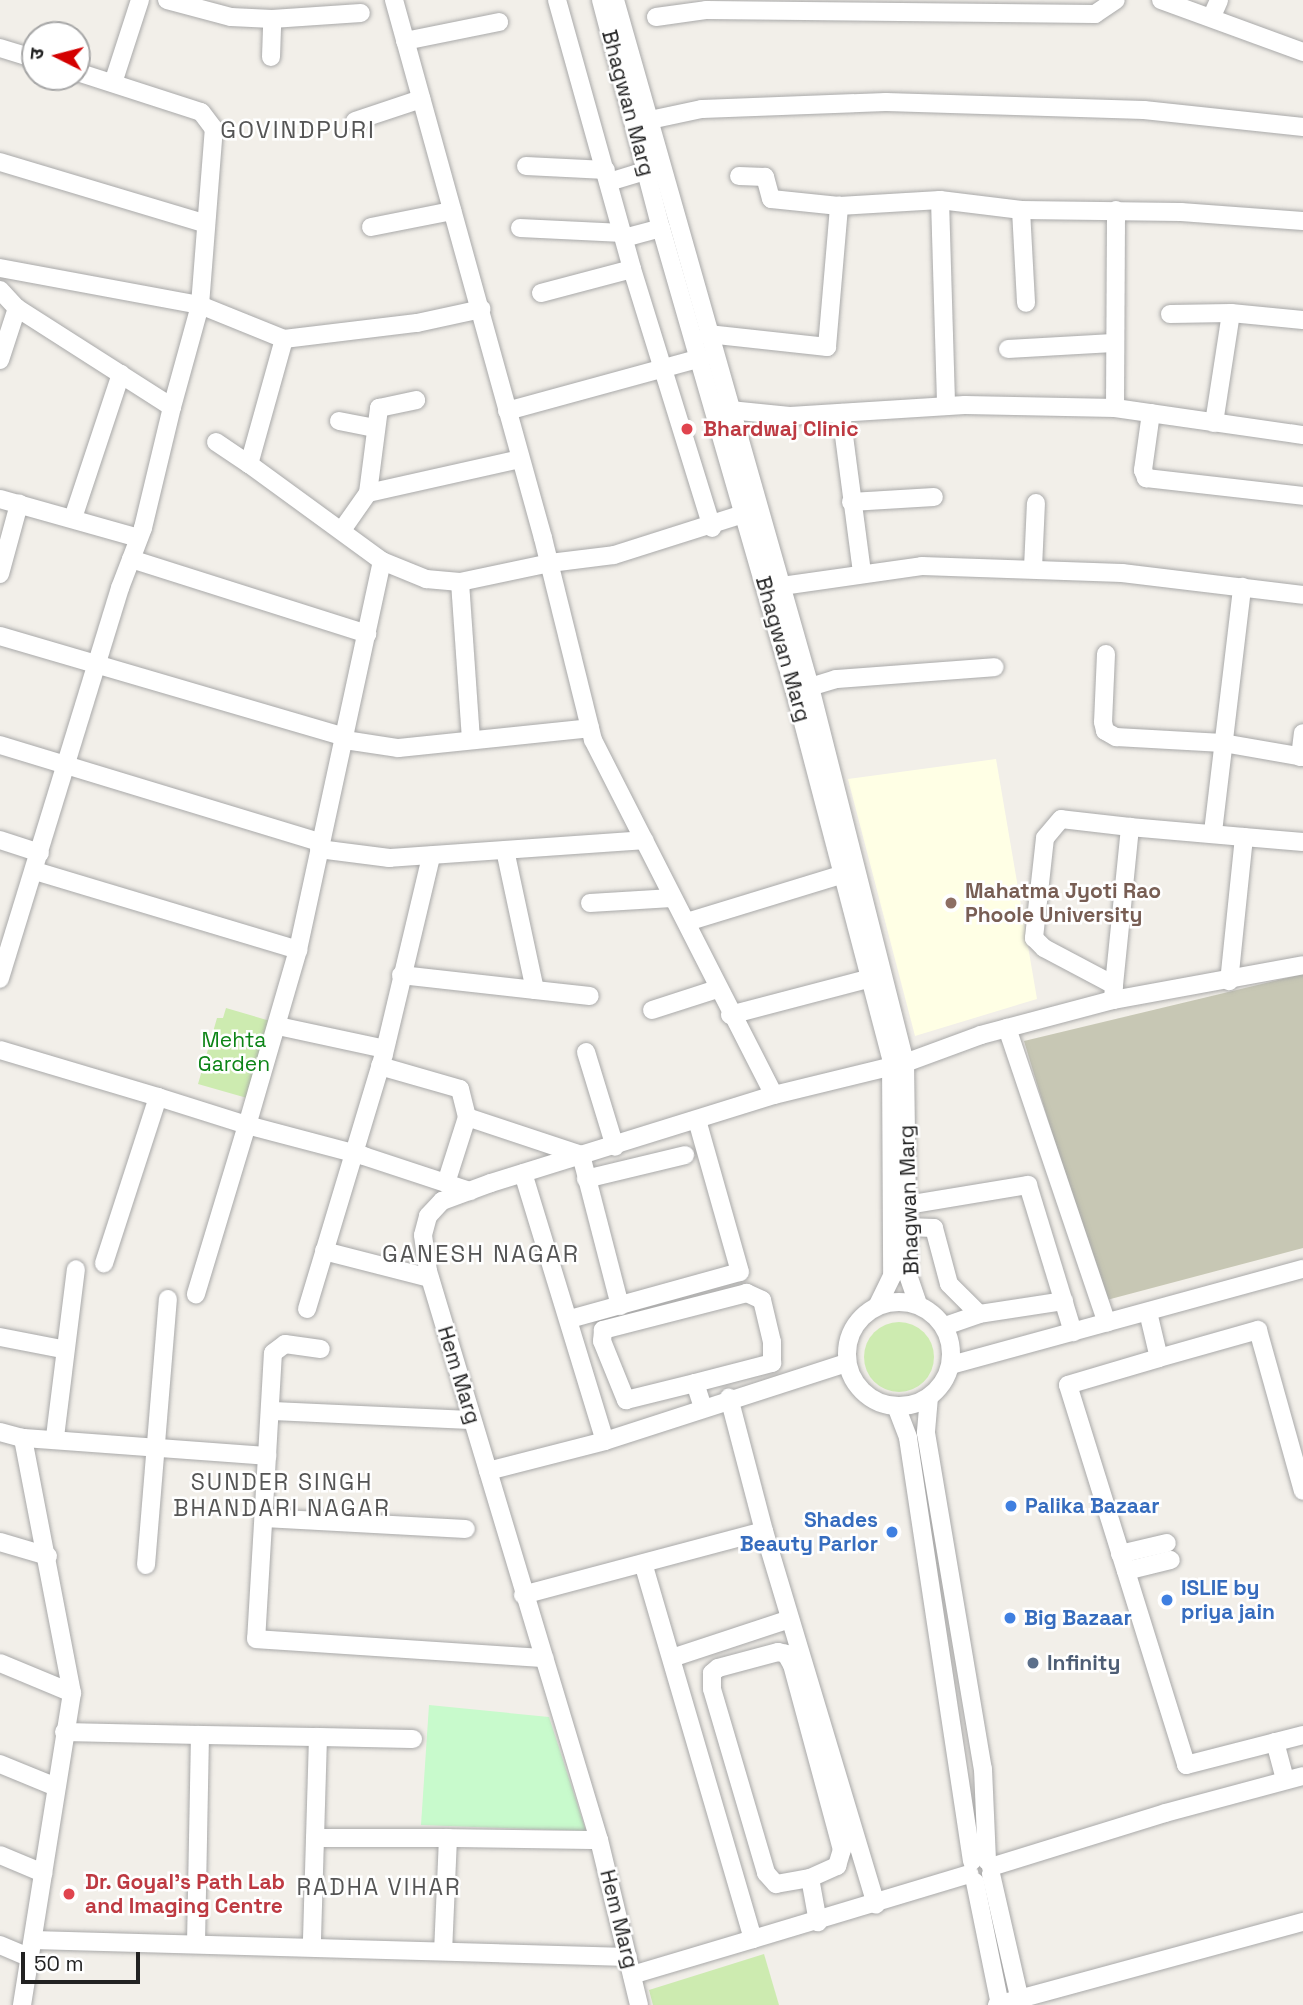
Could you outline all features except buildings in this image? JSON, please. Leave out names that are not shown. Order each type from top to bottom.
[{"type":"street","points":[[113,83],[140,0]]},
{"type":"street","points":[[167,0],[231,17],[272,19],[361,13]]},
{"type":"street","points":[[394,0],[550,562],[590,728],[643,840],[687,922],[730,1015],[774,1094]]},
{"type":"street","points":[[557,0],[632,269],[712,528]]},
{"type":"street","name":"Bhagwan Marg","points":[[601,0],[616,29]]},
{"type":"street","name":"Bhagwan Marg","points":[[615,0],[616,29],[640,122],[730,410],[752,512],[850,872],[899,1065],[908,1275],[918,1304]]},
{"type":"street","points":[[656,16],[706,10],[918,5],[1003,7],[1096,14],[1106,11],[1116,0]]},
{"type":"street","points":[[1161,0],[1216,8],[1303,52]]},
{"type":"street","points":[[271,57],[272,19]]},
{"type":"street","points":[[405,41],[499,22]]},
{"type":"street","points":[[0,48],[21,55]]},
{"type":"street","points":[[0,979],[96,666],[139,538],[200,305],[204,223],[214,129],[201,112],[91,76]]},
{"type":"street","points":[[355,121],[421,99]]},
{"type":"street","points":[[640,122],[702,109],[886,102],[1144,110],[1303,127]]},
{"type":"street","name":"Bhagwan Marg","points":[[640,122],[646,171],[661,228],[752,512],[782,586],[810,687],[870,978],[899,1065],[892,1276],[878,1305]]},
{"type":"street","points":[[0,162],[204,223]]},
{"type":"street","points":[[526,166],[608,176],[646,171]]},
{"type":"street","points":[[739,176],[765,177],[771,199],[839,206],[940,200],[1021,210],[1116,210],[1303,221]]},
{"type":"street","points":[[940,200],[946,407]]},
{"type":"street","points":[[708,334],[827,347],[839,206]]},
{"type":"street","points":[[1021,210],[1026,303]]},
{"type":"street","points":[[1115,408],[1113,344],[1116,210]]},
{"type":"street","points":[[372,227],[452,211]]},
{"type":"street","points":[[520,228],[623,236],[661,228]]},
{"type":"street","points":[[0,268],[200,305],[284,340],[418,323],[481,309]]},
{"type":"street","points":[[541,293],[632,269]]},
{"type":"street","points":[[0,290],[17,308],[172,407]]},
{"type":"street","points":[[0,360],[17,308]]},
{"type":"street","points":[[1170,314],[1230,313],[1303,320]]},
{"type":"street","points":[[1214,422],[1230,313]]},
{"type":"street","points":[[249,464],[284,340]]},
{"type":"street","points":[[1008,349],[1113,344]]},
{"type":"street","points":[[507,411],[701,358]]},
{"type":"street","points":[[73,518],[121,374]]},
{"type":"street","points":[[342,530],[368,493],[375,428],[384,404],[416,400]]},
{"type":"street","points":[[730,410],[790,416],[946,407],[1115,408],[1303,435]]},
{"type":"street","points":[[841,413],[862,572]]},
{"type":"street","points":[[1151,413],[1143,470],[1146,478],[1303,496]]},
{"type":"street","points":[[339,422],[375,428]]},
{"type":"street","points":[[216,442],[382,561],[426,579],[460,582],[550,562],[614,555],[712,528],[752,512]]},
{"type":"street","points":[[368,493],[520,459]]},
{"type":"street","points":[[851,502],[934,497]]},
{"type":"street","points":[[0,499],[139,538]]},
{"type":"street","points":[[1033,568],[1036,503]]},
{"type":"street","points":[[0,574],[19,504]]},
{"type":"street","points":[[131,559],[367,634]]},
{"type":"street","points":[[196,1294],[278,1026],[298,950],[382,561]]},
{"type":"street","points":[[782,586],[862,572],[922,566],[1033,568],[1303,594]]},
{"type":"street","points":[[460,582],[471,740]]},
{"type":"street","points":[[1213,832],[1242,587]]},
{"type":"street","points":[[0,636],[345,739],[398,748],[590,728]]},
{"type":"street","points":[[1106,654],[1105,731],[1116,737],[1223,743],[1301,757],[1303,733]]},
{"type":"street","points":[[810,687],[836,679],[995,667]]},
{"type":"street","points":[[0,745],[320,846],[388,858],[643,840]]},
{"type":"street","points":[[1130,827],[1113,993],[1040,946],[1035,933],[1045,838],[1053,824],[1061,820],[1303,842]]},
{"type":"street","points":[[1229,981],[1244,837]]},
{"type":"street","points":[[0,840],[40,853]]},
{"type":"street","points":[[505,849],[535,990]]},
{"type":"street","points":[[307,1309],[382,1057],[431,856]]},
{"type":"street","points":[[35,871],[298,950]]},
{"type":"street","points":[[687,922],[850,872]]},
{"type":"street","points":[[590,903],[672,898]]},
{"type":"street","name":"Hem Marg","points":[[639,2005],[599,1840],[523,1595],[430,1278],[423,1236],[428,1216],[442,1201],[523,1173],[615,1147],[774,1094],[899,1065],[1113,993],[1229,981],[1303,965]]},
{"type":"street","points":[[401,975],[590,996]]},
{"type":"street","points":[[730,1015],[870,978]]},
{"type":"street","points":[[652,1010],[717,989]]},
{"type":"street","points":[[278,1026],[382,1057],[460,1089],[467,1117],[446,1182]]},
{"type":"street","points":[[1007,1028],[1107,1323]]},
{"type":"street","points":[[0,1050],[247,1125],[355,1153],[470,1191]]},
{"type":"street","points":[[586,1052],[615,1147]]},
{"type":"street","points":[[104,1263],[158,1097]]},
{"type":"street","points":[[467,1117],[581,1155],[620,1306]]},
{"type":"street","points":[[570,1319],[740,1272],[697,1120]]},
{"type":"street","points":[[586,1179],[685,1155]]},
{"type":"street","points":[[523,1173],[570,1319],[605,1441]]},
{"type":"street","points":[[907,1205],[1028,1185],[1073,1332]]},
{"type":"street","points":[[937,1199],[934,1228],[949,1284],[979,1314]]},
{"type":"street","points":[[907,1227],[934,1228]]},
{"type":"street","points":[[324,1251],[430,1278]]},
{"type":"street","points":[[55,1437],[62,1349],[76,1269]]},
{"type":"street","points":[[951,1365],[1303,1269]]},
{"type":"street","points":[[747,1293],[762,1300],[772,1342],[772,1363],[695,1383],[626,1401],[602,1341],[603,1330],[747,1293]]},
{"type":"street","points":[[146,1566],[168,1299]]},
{"type":"street","points":[[900,1300],[918,1304],[945,1326],[951,1343],[951,1365],[944,1382],[929,1397],[896,1406],[878,1402],[858,1386],[847,1363],[849,1338],[862,1317],[878,1305],[900,1300]]},
{"type":"street","points":[[945,1326],[979,1314],[1064,1301]]},
{"type":"street","points":[[1148,1312],[1158,1358]]},
{"type":"street","points":[[1303,1491],[1258,1330],[1068,1385],[1186,1765],[1303,1735]]},
{"type":"street","points":[[0,1337],[62,1349]]},
{"type":"street","points":[[321,1349],[285,1344],[273,1353],[256,1639],[544,1658]]},
{"type":"street","points":[[488,1471],[605,1441],[729,1398],[847,1363]]},
{"type":"street","points":[[695,1383],[703,1407]]},
{"type":"street","points":[[929,1397],[926,1433],[983,1769],[981,1870],[1021,2003]]},
{"type":"street","points":[[729,1398],[764,1531],[876,1905]]},
{"type":"street","points":[[896,1406],[908,1438],[981,1870],[999,2005],[1021,2003],[1303,1922]]},
{"type":"street","points":[[271,1411],[472,1420]]},
{"type":"street","points":[[0,1432],[23,1438],[55,1437],[155,1449],[267,1457]]},
{"type":"street","points":[[22,2005],[72,1693],[48,1556],[23,1438]]},
{"type":"street","points":[[264,1518],[466,1529]]},
{"type":"street","points":[[523,1595],[764,1531]]},
{"type":"street","points":[[0,1542],[48,1556]]},
{"type":"street","points":[[1123,1562],[1169,1552]]},
{"type":"street","points":[[643,1564],[753,1939]]},
{"type":"street","points":[[672,1658],[790,1619]]},
{"type":"street","points":[[778,1652],[786,1654],[792,1665],[842,1850],[837,1866],[810,1878],[776,1884],[766,1873],[712,1689],[712,1674],[718,1668],[778,1652]]},
{"type":"street","points":[[0,1663],[72,1693]]},
{"type":"street","points":[[64,1732],[413,1739]]},
{"type":"street","points":[[196,1942],[200,1735]]},
{"type":"street","points":[[312,1945],[318,1737]]},
{"type":"street","points":[[632,1975],[876,1905],[981,1870],[1294,1778],[1275,1742]]},
{"type":"street","points":[[0,1764],[56,1787]]},
{"type":"street","points":[[443,1951],[448,1838]]},
{"type":"street","points":[[315,1839],[599,1840]]},
{"type":"street","points":[[0,1855],[43,1874]]},
{"type":"street","points":[[810,1878],[818,1922]]},
{"type":"street","points":[[33,1940],[312,1945],[628,1957]]},
{"type":"street","points":[[0,1945],[30,1958]]},
{"type":"shaded area","name":"Mahatma Jyoti Rao Phoole University","points":[[996,759],[1037,999],[915,1036],[848,779]]},
{"type":"shaded area","points":[[1303,974],[1303,1248],[1103,1301],[1024,1041]]},
{"type":"green space","name":"Mehta Garden","points":[[226,1008],[270,1021],[247,1098],[198,1084],[217,1018],[223,1018]]},
{"type":"green space","points":[[899,1322],[924,1332],[934,1357],[924,1382],[899,1392],[874,1382],[864,1357],[874,1332]]},
{"type":"green space","points":[[429,1705],[549,1717],[586,1831],[421,1825]]},
{"type":"green space","points":[[764,1954],[779,2005],[653,2005],[649,1990]]},
{"type":"place","name":"Bhardwaj Clinic","points":[[687,429]]},
{"type":"place","name":"Mahatma Jyoti Rao Phoole University","points":[[951,903]]},
{"type":"place","name":"Palika Bazaar","points":[[1011,1506]]},
{"type":"place","name":"Shades Beauty Parlor","points":[[892,1532]]},
{"type":"place","name":"ISLIE by priya jain","points":[[1167,1600]]},
{"type":"place","name":"Big Bazaar","points":[[1010,1618]]},
{"type":"place","name":"Infinity","points":[[1033,1663]]},
{"type":"place","name":"Dr. Goyal's Path Lab and Imaging Centre","points":[[69,1894]]},
{"type":"district","name":"GOVINDPURI","points":[[298,130]]},
{"type":"district","name":"GANESH NAGAR","points":[[481,1254]]},
{"type":"district","name":"SUNDER SINGH BHANDARI NAGAR","points":[[282,1495]]},
{"type":"district","name":"RADHA VIHAR","points":[[379,1887]]}]
